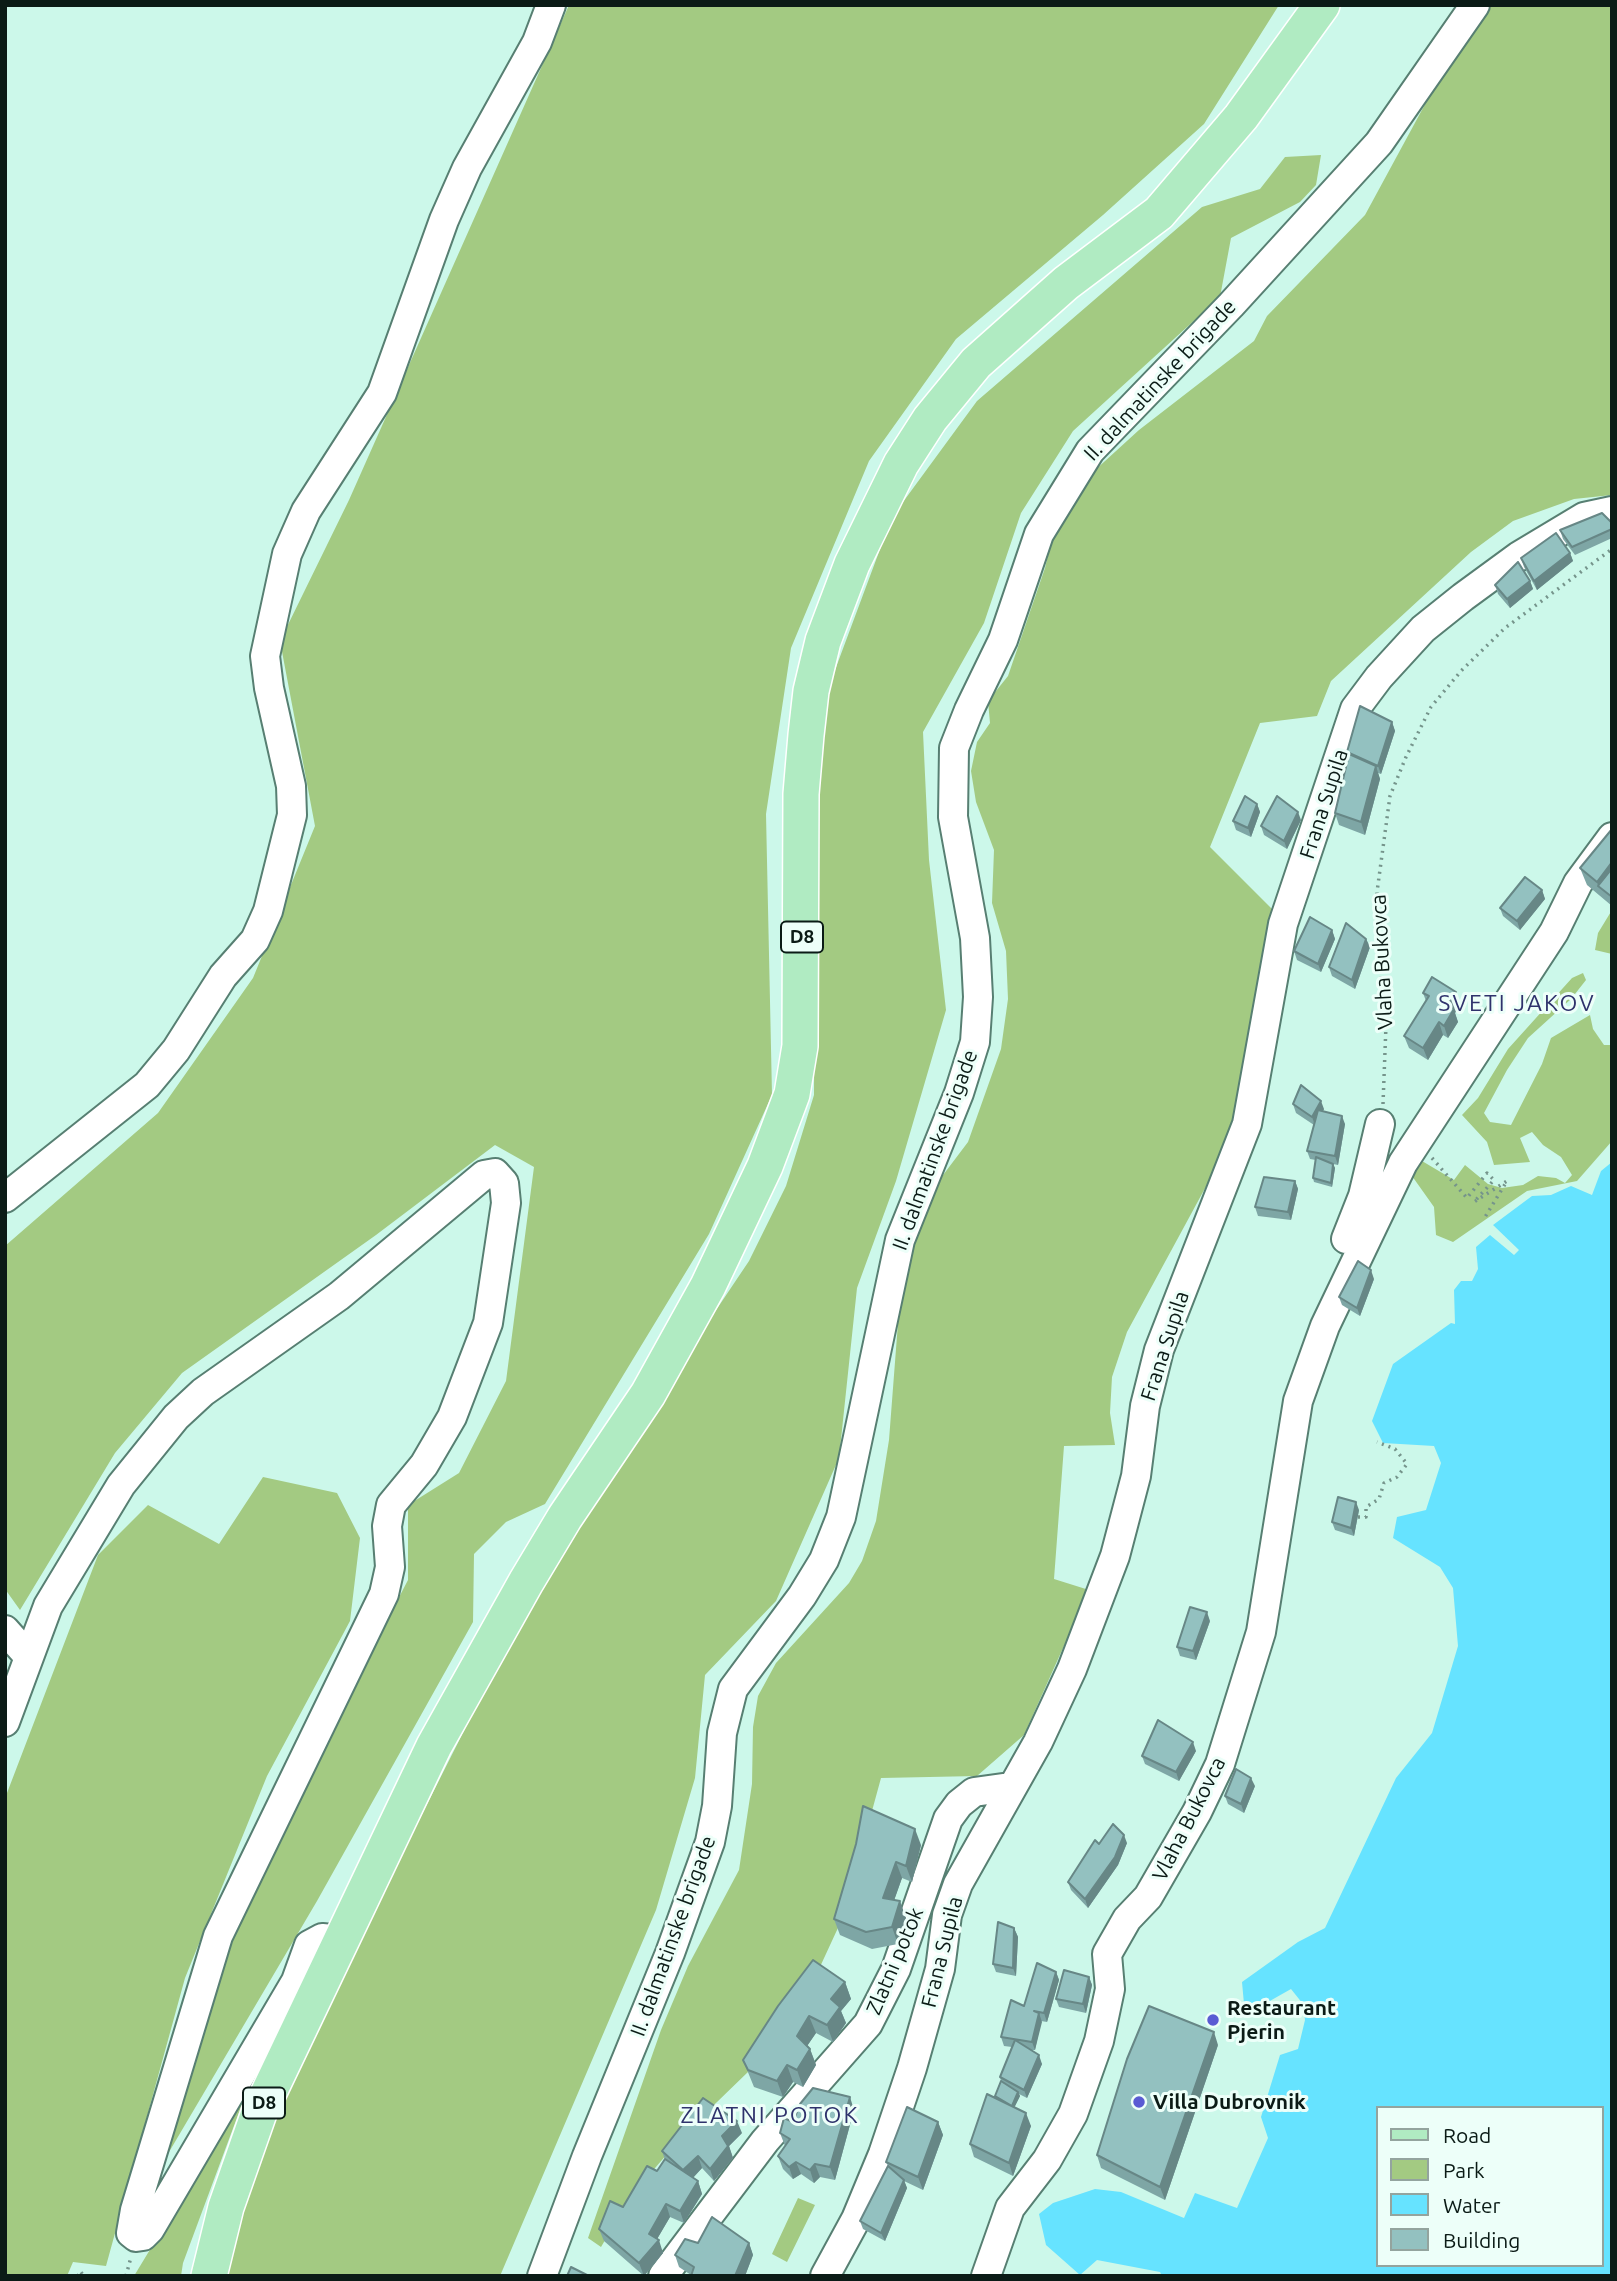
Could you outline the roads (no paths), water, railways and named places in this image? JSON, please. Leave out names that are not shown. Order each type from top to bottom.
[{"type":"main road","name":"D8","points":[[209,2276],[226,2207],[259,2113],[434,1746],[565,1517],[648,1394],[708,1286],[765,1166],[792,1094],[800,1046],[801,793],[811,691],[823,641],[852,564],[901,464],[930,419],[976,363],[1066,283],[1159,212],[1241,117],[1322,5]]},
{"type":"street","points":[[5,1198],[147,1085],[176,1050],[223,975],[255,940],[268,911],[292,815],[291,786],[269,688],[265,656],[287,554],[306,511],[382,393],[444,220],[467,168],[537,42],[551,5]]},
{"type":"street","name":"II. dalmatinske brigade","points":[[542,2276],[670,1953],[710,1842],[718,1806],[722,1732],[733,1689],[802,1595],[824,1560],[841,1517],[900,1240],[959,1093],[975,1042],[978,997],[975,938],[953,817],[954,748],[1003,640],[1039,534],[1090,451],[1231,305],[1379,143],[1475,5]]},
{"type":"street","name":"Frana Supila","points":[[825,2276],[856,2219],[883,2154],[912,2068],[940,1969],[947,1914],[958,1884],[1010,1787],[1038,1742],[1072,1669],[1115,1556],[1136,1476],[1145,1406],[1159,1350],[1247,1124],[1283,924],[1356,709],[1379,677],[1423,629],[1463,597],[1519,556],[1584,517],[1612,511]]},
{"type":"street","name":"Vlaha Bukovca","points":[[986,2276],[1007,2214],[1047,2160],[1073,2114],[1099,2041],[1110,1989],[1107,1954],[1127,1919],[1148,1896],[1197,1812],[1220,1764],[1261,1632],[1298,1401],[1340,1292],[1403,1163],[1554,932],[1577,883],[1612,837]]},
{"type":"street","name":"Vlaha Bukovca","points":[[1340,1292],[1335,1265],[1363,1196],[1380,1124]]},
{"type":"street","points":[[5,1722],[48,1606],[121,1485],[176,1417],[203,1392],[339,1296],[484,1175],[495,1173],[504,1183],[506,1203],[488,1322],[452,1417],[424,1465],[391,1505],[387,1526],[390,1567],[384,1594],[218,1936],[135,2210],[131,2233],[136,2237],[143,2236],[150,2229],[303,1966],[309,1945],[314,1940],[330,1937],[342,1940]]},
{"type":"street","points":[[5,1630],[29,1657]]},
{"type":"street","name":"Zlatni potok","points":[[663,2276],[765,2141],[868,2024],[896,1969],[948,1819],[959,1804],[974,1792],[1010,1787]]},
{"type":"water","points":[[1612,1162],[1612,2276],[1162,2276],[1160,2272],[1097,2260],[1080,2275],[1046,2245],[1039,2214],[1053,2203],[1095,2189],[1121,2192],[1184,2218],[1195,2193],[1237,2208],[1268,2138],[1261,2117],[1280,2055],[1298,2049],[1305,2020],[1303,2004],[1291,1989],[1245,2015],[1242,1982],[1298,1942],[1325,1928],[1396,1778],[1432,1733],[1458,1646],[1453,1588],[1440,1567],[1393,1538],[1397,1517],[1426,1510],[1441,1463],[1434,1446],[1383,1443],[1372,1421],[1393,1364],[1451,1323],[1455,1324],[1454,1290],[1461,1281],[1472,1281],[1478,1269],[1476,1247],[1490,1235],[1514,1255],[1519,1250],[1493,1225],[1532,1196],[1551,1195],[1571,1186],[1592,1195],[1601,1171]]},
{"type":"place","name":"Restaurant Pjerin","points":[[1213,2020]]},
{"type":"place","name":"Villa Dubrovnik","points":[[1139,2102]]},
{"type":"district","name":"SVETI JAKOV","points":[[1517,1003]]},
{"type":"district","name":"ZLATNI POTOK","points":[[770,2115]]}]
